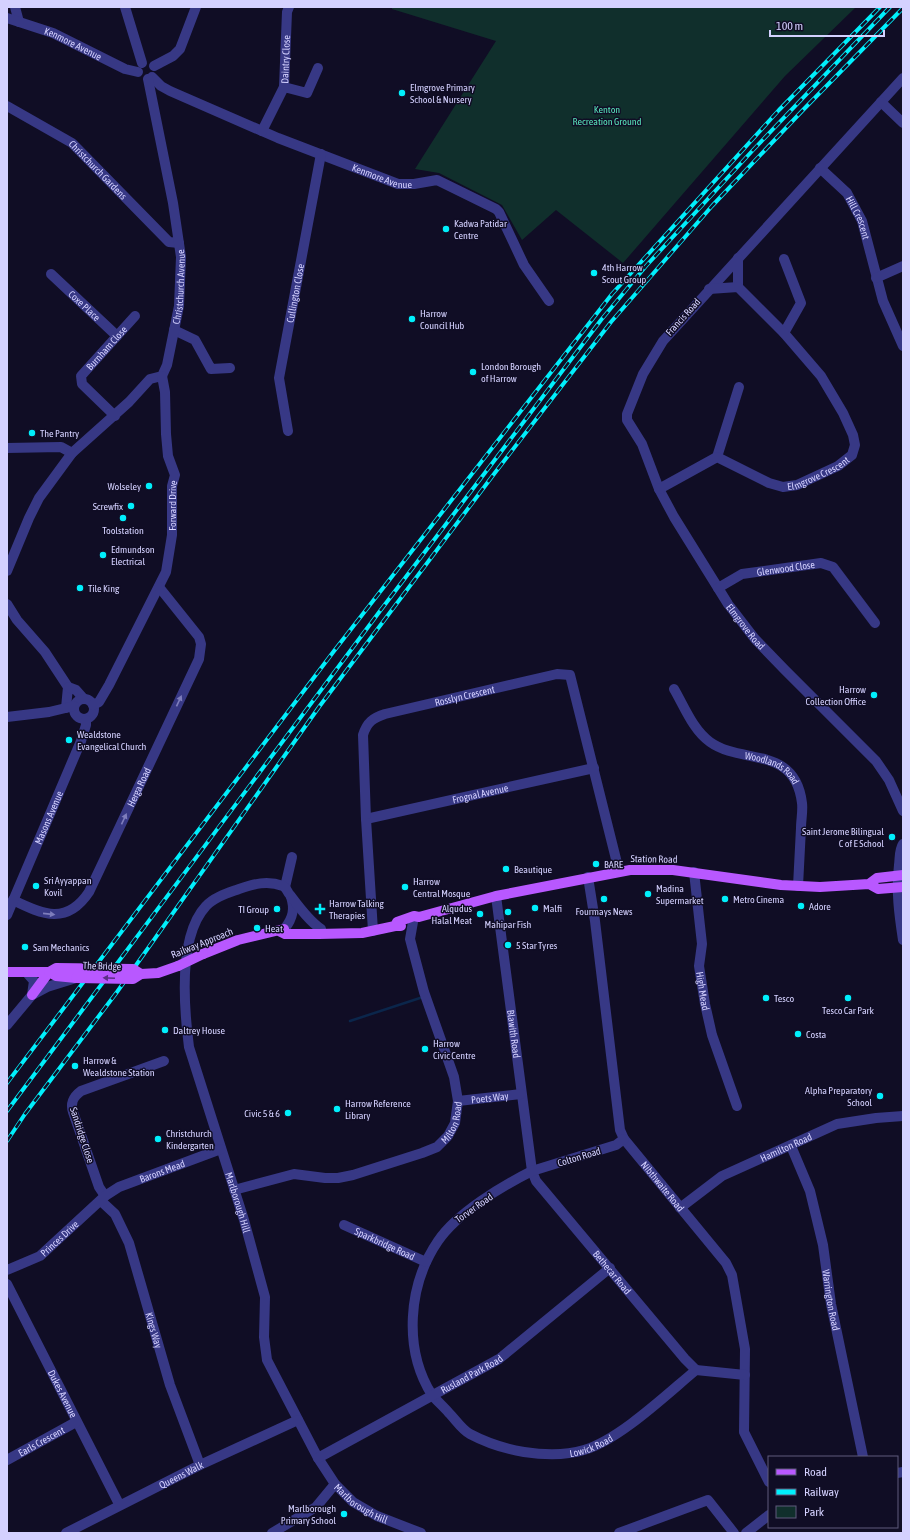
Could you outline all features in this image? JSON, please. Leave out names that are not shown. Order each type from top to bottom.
[{"type":"main road","name":"Station Road","points":[[282,929],[285,934],[373,931],[397,926],[397,922],[414,916],[416,920],[496,896],[619,871],[642,869],[694,872],[798,886],[820,887],[869,884],[878,878],[900,876]]},
{"type":"main road","name":"Station Road","points":[[869,884],[878,889],[900,887]]},
{"type":"main road","name":"Station Road","points":[[282,929],[320,929],[333,933]]},
{"type":"main road","name":"Railway Approach","points":[[141,974],[158,973],[238,940],[282,929]]},
{"type":"main road","name":"The Bridge","points":[[49,972],[56,968],[118,969],[133,970],[141,974]]},
{"type":"main road","points":[[7,972],[49,972],[56,976],[76,978]]},
{"type":"main road","points":[[36,991],[49,972]]},
{"type":"main road","name":"The Bridge","points":[[76,978],[133,979],[141,974]]},
{"type":"street","points":[[15,7],[19,22]]},
{"type":"street","points":[[125,7],[142,78],[150,78],[155,72],[154,66],[148,62],[140,68]]},
{"type":"street","points":[[154,66],[173,56],[180,49],[196,7]]},
{"type":"street","name":"Daintry Close","points":[[262,131],[284,87],[287,12],[289,7]]},
{"type":"street","name":"Kenmore Avenue","points":[[7,18],[53,33],[126,70],[140,68]]},
{"type":"street","points":[[284,87],[307,92],[318,68]]},
{"type":"street","name":"Kenmore Avenue","points":[[150,78],[170,91],[262,131],[398,184],[414,184],[437,180],[496,209],[499,212],[524,265],[548,301]]},
{"type":"street","name":"Christchurch Avenue","points":[[150,78],[153,103],[182,263],[181,285],[174,330],[167,365],[162,376]]},
{"type":"street","name":"Francis Road","points":[[627,414],[643,374],[663,341],[903,78]]},
{"type":"street","points":[[153,103],[160,96],[170,91]]},
{"type":"street","points":[[881,102],[903,123]]},
{"type":"street","name":"Christchurch Gardens","points":[[7,106],[72,143],[169,242],[179,243]]},
{"type":"street","name":"Cullington Close","points":[[288,431],[279,378],[321,154]]},
{"type":"street","name":"Hill Crescent","points":[[820,168],[847,193],[862,221],[883,301],[903,346]]},
{"type":"street","points":[[709,289],[738,287],[738,258]]},
{"type":"street","points":[[784,260],[802,303],[784,333]]},
{"type":"street","points":[[876,278],[903,266]]},
{"type":"street","name":"Coxe Place","points":[[51,274],[117,336]]},
{"type":"street","name":"Elmgrove Crescent","points":[[717,457],[769,483],[783,487],[797,485],[838,466],[852,455],[855,445],[853,435],[843,414],[820,376],[784,333],[738,287]]},
{"type":"street","name":"Burnham Close","points":[[115,416],[82,384],[81,376],[135,316]]},
{"type":"street","points":[[174,330],[195,340],[211,369],[230,368]]},
{"type":"street","points":[[7,571],[39,498],[72,453],[115,416],[150,379],[162,376]]},
{"type":"street","name":"Forward Drive","points":[[159,587],[166,572],[170,554],[173,521],[172,486],[175,475],[168,456],[165,392],[162,376]]},
{"type":"street","points":[[659,489],[717,457],[738,387]]},
{"type":"street","name":"Elmgrove Road","points":[[627,414],[627,420],[642,444],[659,489],[674,517],[718,588],[755,639],[876,762],[889,780],[902,804]]},
{"type":"street","points":[[7,448],[61,447],[72,453]]},
{"type":"street","name":"Glenwood Close","points":[[718,588],[742,574],[821,563],[833,567],[875,623]]},
{"type":"street","points":[[72,710],[78,701],[99,702],[159,587]]},
{"type":"street","name":"Herga Road","points":[[13,900],[36,912],[53,915],[76,908],[84,901],[199,659],[202,644],[159,587]]},
{"type":"street","points":[[7,604],[17,620],[45,652],[68,687],[72,710],[79,719],[86,720],[93,714],[88,702],[80,694],[68,687]]},
{"type":"street","name":"Rosslyn Crescent","points":[[373,931],[366,819],[363,735],[365,728],[372,718],[385,714],[532,679],[557,674],[570,675],[619,871]]},
{"type":"street","name":"Woodlands Road","points":[[674,689],[699,731],[710,742],[725,750],[763,757],[786,768],[796,783],[802,803],[798,886]]},
{"type":"street","points":[[7,717],[72,710]]},
{"type":"street","name":"Masons Avenue","points":[[7,915],[81,741],[86,720]]},
{"type":"street","name":"Frognal Avenue","points":[[366,819],[594,768]]},
{"type":"street","points":[[903,844],[900,887],[897,904],[903,940]]},
{"type":"street","points":[[282,929],[290,922],[294,910],[288,891],[292,857]]},
{"type":"street","name":"High Mead","points":[[694,872],[702,944],[699,966],[712,1035],[737,1106]]},
{"type":"street","name":"Nibthwaite Road","points":[[588,877],[595,921],[617,1116],[620,1130],[624,1139],[726,1263],[732,1275],[745,1349],[744,1432],[768,1480]]},
{"type":"street","name":"Marlborough Hill","points":[[288,891],[270,882],[261,883],[228,893],[207,904],[198,916],[192,930],[186,981],[186,1024],[189,1047],[234,1190],[265,1297],[264,1337],[267,1360],[318,1458],[335,1484],[354,1502],[377,1516],[421,1533]]},
{"type":"street","points":[[288,891],[313,924],[320,929]]},
{"type":"street","name":"Blawith Road","points":[[496,896],[532,1171]]},
{"type":"street","name":"Milton Road","points":[[410,939],[416,920]]},
{"type":"street","name":"Milton Road","points":[[234,1190],[294,1174],[338,1178],[422,1153],[437,1147],[448,1136],[455,1123],[458,1101],[454,1077],[421,982],[410,939],[397,926]]},
{"type":"street","points":[[7,1025],[36,991],[34,981],[26,972]]},
{"type":"street","name":"The Bridge","points":[[36,991],[76,978]]},
{"type":"street","name":"Sandridge Close","points":[[103,1199],[73,1112],[73,1099],[81,1091],[164,1061]]},
{"type":"street","name":"Poets Way","points":[[458,1101],[521,1094]]},
{"type":"street","name":"Hamilton Road","points":[[680,1208],[722,1176],[837,1124],[876,1118],[903,1116]]},
{"type":"street","name":"Colton Road","points":[[532,1171],[616,1145],[624,1139]]},
{"type":"street","name":"Warrington Road","points":[[791,1146],[810,1191],[823,1245],[831,1304],[863,1456]]},
{"type":"street","name":"Barons Mead","points":[[103,1199],[119,1187],[221,1149]]},
{"type":"street","name":"Torver Road","points":[[433,1395],[417,1359],[412,1324],[416,1289],[426,1262],[438,1241],[452,1224],[473,1208],[532,1171]]},
{"type":"street","name":"Bethecar Road","points":[[532,1171],[536,1181],[685,1359],[696,1370]]},
{"type":"street","name":"Princes Drive","points":[[7,1270],[40,1256],[103,1199]]},
{"type":"street","name":"Kings Way","points":[[103,1199],[115,1214],[129,1243],[170,1385],[200,1465]]},
{"type":"street","name":"Sparkbridge Road","points":[[344,1225],[426,1262]]},
{"type":"street","name":"Rusland Park Road","points":[[318,1458],[499,1359],[610,1268]]},
{"type":"street","name":"Dukes Avenue","points":[[7,1284],[119,1504]]},
{"type":"street","points":[[696,1370],[745,1375]]},
{"type":"street","name":"Lowick Road","points":[[433,1395],[468,1433],[506,1449],[548,1455],[584,1450],[614,1436],[696,1370]]},
{"type":"street","name":"Queens Walk","points":[[66,1533],[119,1504],[298,1420]]},
{"type":"street","name":"Earls Crescent","points":[[7,1460],[76,1422]]},
{"type":"street","points":[[272,1533],[316,1507],[335,1484]]},
{"type":"street","points":[[619,1533],[708,1500],[734,1533]]},
{"type":"street","points":[[746,1533],[768,1516]]},
{"type":"green space","name":"Kenton Recreation Ground","points":[[392,7],[856,7],[785,76],[623,263],[556,210],[522,240],[502,205],[439,173],[415,169],[496,41],[392,9]]},
{"type":"waterway","points":[[350,1021],[420,998]]},
{"type":"railway","points":[[7,1083],[334,651],[612,294],[779,110],[880,7]]},
{"type":"railway","points":[[7,1111],[380,611],[601,320],[646,266],[754,149],[890,7]]},
{"type":"railway","points":[[7,1141],[25,1114],[117,992],[319,707],[494,474],[611,322],[712,206],[903,8]]},
{"type":"place","name":"Elmgrove Primary School & Nursery","points":[[402,93]]},
{"type":"place","name":"Kadwa Patidar Centre","points":[[446,229]]},
{"type":"place","name":"4th Harrow Scout Group","points":[[594,273]]},
{"type":"place","name":"Harrow Council Hub","points":[[412,319]]},
{"type":"place","name":"London Borough of Harrow","points":[[473,372]]},
{"type":"place","name":"The Pantry","points":[[32,433]]},
{"type":"place","name":"Wolseley","points":[[149,486]]},
{"type":"place","name":"Screwfix","points":[[131,506]]},
{"type":"place","name":"Toolstation","points":[[123,518]]},
{"type":"place","name":"Edmundson Electrical","points":[[103,555]]},
{"type":"place","name":"Tile King","points":[[80,588]]},
{"type":"place","name":"Harrow Collection Office","points":[[874,695]]},
{"type":"place","name":"Wealdstone Evangelical Church","points":[[69,740]]},
{"type":"place","name":"Saint Jerome Bilingual C of E School","points":[[892,837]]},
{"type":"place","name":"BARE","points":[[596,864]]},
{"type":"place","name":"Beautique","points":[[506,869]]},
{"type":"place","name":"Sri Ayyappan Kovil","points":[[36,886]]},
{"type":"place","name":"Harrow Central Mosque","points":[[405,887]]},
{"type":"place","name":"Madina Supermarket","points":[[648,894]]},
{"type":"place","name":"Fourmays News","points":[[604,899]]},
{"type":"place","name":"Metro Cinema","points":[[725,899]]},
{"type":"place","name":"Adore","points":[[801,906]]},
{"type":"place","name":"Malfi","points":[[535,908]]},
{"type":"place","name":"TI Group","points":[[277,909]]},
{"type":"place","name":"Harrow Talking Therapies","points":[[320,909]]},
{"type":"place","name":"Mahipar Fish","points":[[508,912]]},
{"type":"place","name":"Alqudus Halal Meat","points":[[480,914]]},
{"type":"place","name":"Heat","points":[[257,928]]},
{"type":"place","name":"5 Star Tyres","points":[[508,945]]},
{"type":"place","name":"Sam Mechanics","points":[[25,947]]},
{"type":"place","name":"Tesco","points":[[766,998]]},
{"type":"place","name":"Tesco Car Park","points":[[848,998]]},
{"type":"place","name":"Daltrey House","points":[[165,1030]]},
{"type":"place","name":"Costa","points":[[798,1034]]},
{"type":"place","name":"Harrow Civic Centre","points":[[425,1049]]},
{"type":"place","name":"Harrow & Wealdstone Station","points":[[75,1066]]},
{"type":"place","name":"Alpha Preparatory School","points":[[880,1096]]},
{"type":"place","name":"Harrow Reference Library","points":[[337,1109]]},
{"type":"place","name":"Civic 5 & 6","points":[[288,1113]]},
{"type":"place","name":"Christchurch Kindergarten","points":[[158,1139]]},
{"type":"place","name":"Marlborough Primary School","points":[[344,1514]]}]
